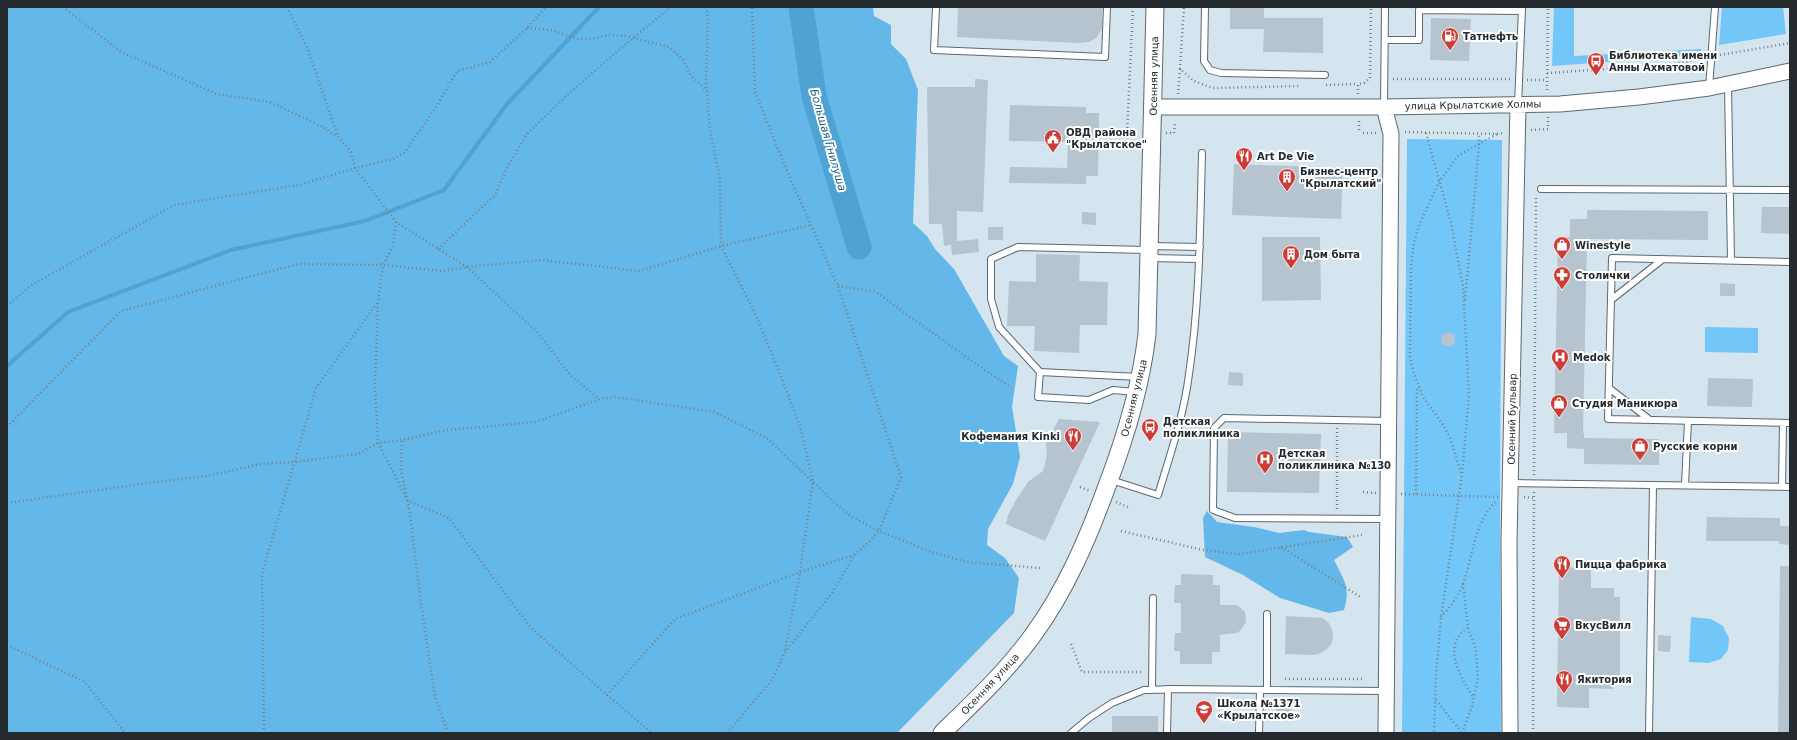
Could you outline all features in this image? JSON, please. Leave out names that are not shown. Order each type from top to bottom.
[{"type":"main road","name":"Осенняя улица","points":[[942,733],[1002,673],[1045,618],[1073,567],[1093,524],[1124,440],[1139,385],[1148,334],[1155,7]]},
{"type":"street","name":"улица Крылатские Холмы","points":[[1153,107],[1384,107],[1547,104],[1639,97],[1709,88],[1790,71]]},
{"type":"street","name":"Осенний бульвар","points":[[1510,733],[1510,483],[1518,105]]},
{"type":"street","points":[[1384,107],[1391,134],[1386,733]]},
{"type":"lane","points":[[936,7],[934,50],[1105,58],[1107,7]]},
{"type":"lane","points":[[1205,7],[1204,60],[1210,70],[1221,73],[1326,75]]},
{"type":"lane","points":[[1384,107],[1385,7]]},
{"type":"lane","points":[[1709,88],[1715,7]]},
{"type":"lane","points":[[1385,40],[1419,40],[1420,10],[1522,9],[1518,105]]},
{"type":"lane","points":[[1728,84],[1731,189],[1731,260]]},
{"type":"lane","points":[[1110,479],[1158,495],[1179,425],[1189,375],[1198,292],[1202,154]]},
{"type":"lane","points":[[1541,189],[1790,190]]},
{"type":"lane","points":[[1139,385],[1040,372],[998,327],[991,299],[991,259],[1018,247],[1150,251],[1200,247]]},
{"type":"lane","points":[[1150,251],[1199,259]]},
{"type":"lane","points":[[1790,262],[1612,258],[1608,419],[1790,424]]},
{"type":"lane","points":[[1611,300],[1663,259]]},
{"type":"lane","points":[[1040,372],[1038,397],[1088,400],[1113,390],[1139,385]]},
{"type":"lane","points":[[1609,388],[1650,420]]},
{"type":"lane","points":[[1388,421],[1224,418],[1214,428],[1213,510],[1235,518],[1337,520],[1388,519]]},
{"type":"lane","points":[[1685,485],[1688,421]]},
{"type":"lane","points":[[1782,487],[1783,423]]},
{"type":"lane","points":[[1510,483],[1790,487]]},
{"type":"lane","points":[[1649,733],[1653,484]]},
{"type":"lane","points":[[1152,690],[1153,598]]},
{"type":"lane","points":[[1267,614],[1267,690]]},
{"type":"lane","points":[[1167,733],[1168,689]]},
{"type":"lane","points":[[1071,733],[1089,718],[1112,703],[1144,690],[1386,691]]},
{"type":"lane","points":[[1260,690],[1260,733]]},
{"type":"path","points":[[63,7],[121,52],[217,94],[270,102],[338,137],[351,152],[355,168],[396,222],[467,267],[537,332],[571,376],[600,399]]},
{"type":"path","points":[[287,7],[307,48],[338,137]]},
{"type":"path","points":[[7,306],[30,286],[174,205],[299,185],[355,168],[392,159],[404,154],[436,109],[457,71],[490,62],[527,28],[546,7]]},
{"type":"path","points":[[438,249],[494,195],[508,166],[527,134],[566,96],[671,7]]},
{"type":"path","points":[[706,7],[708,19],[707,92],[710,130],[720,180],[721,246],[756,315],[782,379],[800,426],[813,482],[800,572],[785,652]]},
{"type":"path","points":[[607,695],[675,619],[800,572],[854,555],[868,544],[879,531],[901,477],[838,286],[786,171],[756,92],[752,7]]},
{"type":"path","points":[[1127,133],[1133,7]]},
{"type":"path","points":[[1180,69],[1184,7]]},
{"type":"path","points":[[1370,78],[1371,7]]},
{"type":"path","points":[[1548,7],[1548,130]]},
{"type":"path","points":[[527,28],[552,30],[577,39],[591,40],[609,35],[634,38],[669,47],[683,60],[691,76],[707,92]]},
{"type":"path","points":[[1547,73],[1669,65],[1790,43]]},
{"type":"path","points":[[1359,133],[1358,84],[1364,83],[1370,78],[1547,80]]},
{"type":"path","points":[[1363,133],[1391,134],[1409,132],[1497,134],[1479,145],[1469,148],[1459,155],[1439,182],[1420,222],[1414,242],[1411,267],[1410,357],[1417,384],[1423,397],[1444,426],[1450,438],[1462,474]]},
{"type":"path","points":[[1426,133],[1452,230],[1463,286],[1469,395],[1462,474],[1457,495],[1441,618],[1434,733]]},
{"type":"path","points":[[1464,309],[1479,133]]},
{"type":"path","points":[[1533,733],[1536,198],[1541,189]]},
{"type":"path","points":[[396,222],[393,246],[383,265],[378,302],[375,386],[378,443],[408,501],[449,518],[530,627],[652,733]]},
{"type":"path","points":[[7,427],[121,311],[298,264],[383,265],[442,271],[467,267],[542,260],[639,271],[721,246],[811,225]]},
{"type":"path","points":[[838,286],[876,292],[1009,386]]},
{"type":"path","points":[[264,733],[262,574],[316,388],[378,302]]},
{"type":"path","points":[[1416,494],[1417,384]]},
{"type":"path","points":[[7,503],[206,476],[260,464],[295,462],[358,454],[378,443],[402,440],[447,430],[536,422],[600,399],[615,397],[715,412],[768,438],[813,482],[852,517],[879,531],[932,552],[967,562],[1040,568]]},
{"type":"path","points":[[1337,420],[1337,520]]},
{"type":"path","points":[[402,440],[401,470],[408,501],[435,697],[448,733]]},
{"type":"path","points":[[1363,492],[1500,497],[1491,507],[1477,534],[1463,584],[1441,618]]},
{"type":"path","points":[[1121,531],[1203,550],[1238,554],[1362,535]]},
{"type":"path","points":[[1281,547],[1362,598]]},
{"type":"path","points":[[728,733],[772,680],[785,652],[832,593],[854,555]]},
{"type":"path","points":[[1462,733],[1474,699],[1478,678],[1476,650],[1468,628],[1463,584]]},
{"type":"path","points":[[1468,628],[1462,631],[1455,641],[1454,653],[1460,676],[1474,699]]},
{"type":"path","points":[[1071,644],[1082,672],[1132,672]]},
{"type":"path","points":[[7,645],[85,682],[125,733]]},
{"type":"path","points":[[1267,679],[1362,679]]},
{"type":"path","points":[[1435,699],[1462,733]]},
{"type":"shaded area","points":[[7,7],[873,7],[874,16],[891,25],[891,44],[906,59],[918,90],[913,223],[927,236],[935,249],[954,269],[1004,356],[1018,366],[1012,407],[1020,457],[1013,484],[988,529],[987,545],[1005,558],[1019,578],[1014,613],[897,733],[7,733]]},
{"type":"shaded area","points":[[1554,7],[1574,7],[1574,56],[1701,49],[1701,55],[1552,66]]},
{"type":"shaded area","points":[[1722,7],[1783,7],[1786,34],[1719,45]]},
{"type":"shaded area","points":[[1407,139],[1502,140],[1500,497],[1501,733],[1402,733]]},
{"type":"shaded area","points":[[1705,327],[1758,328],[1758,353],[1705,352]]},
{"type":"shaded area","points":[[1207,511],[1217,522],[1254,527],[1279,533],[1304,530],[1347,537],[1353,547],[1334,560],[1347,590],[1344,610],[1329,613],[1280,598],[1243,575],[1205,557],[1203,518]]},
{"type":"shaded area","points":[[1691,617],[1711,619],[1723,626],[1729,638],[1728,650],[1721,659],[1708,663],[1689,662]]},
{"type":"building","points":[[958,7],[1102,7],[1102,29],[1096,38],[1089,42],[1078,43],[957,37]]},
{"type":"building","points":[[1230,7],[1264,7],[1264,18],[1323,18],[1323,53],[1263,52],[1264,29],[1230,29]]},
{"type":"building","points":[[1431,18],[1471,19],[1469,61],[1430,60]]},
{"type":"building","points":[[975,79],[988,80],[983,212],[957,211],[957,241],[978,239],[979,252],[952,255],[951,245],[944,246],[942,224],[929,224],[927,87],[975,87]]},
{"type":"building","points":[[1010,105],[1086,107],[1086,113],[1099,113],[1098,176],[1086,176],[1086,184],[1009,183],[1010,167],[1067,168],[1068,142],[1009,141]]},
{"type":"building","name":"Бизнес-центр \"Крылатский\"","points":[[1234,164],[1343,168],[1341,219],[1232,215]]},
{"type":"building","points":[[1762,207],[1790,207],[1790,234],[1761,233]]},
{"type":"building","points":[[1587,210],[1708,211],[1708,240],[1587,239],[1584,438],[1659,439],[1659,465],[1584,464],[1584,449],[1567,448],[1567,433],[1554,433],[1558,236],[1570,237],[1570,219],[1587,219]]},
{"type":"building","points":[[1082,212],[1096,213],[1096,225],[1082,224]]},
{"type":"building","points":[[988,227],[1003,227],[1003,240],[988,240]]},
{"type":"building","name":"Дом быта","points":[[1262,237],[1320,237],[1321,300],[1262,301]]},
{"type":"building","points":[[1036,254],[1080,255],[1079,281],[1108,282],[1107,325],[1080,325],[1079,353],[1034,351],[1035,326],[1007,326],[1009,281],[1036,282]]},
{"type":"building","points":[[1720,283],[1735,284],[1735,296],[1720,296]]},
{"type":"building","points":[[1448,332],[1455,335],[1455,343],[1449,347],[1442,344],[1441,336]]},
{"type":"building","points":[[1229,372],[1243,373],[1243,386],[1228,385]]},
{"type":"building","points":[[1708,378],[1753,379],[1752,407],[1707,406]]},
{"type":"building","points":[[1059,419],[1100,422],[1045,541],[1006,524],[1008,515],[1028,482],[1043,471],[1047,455],[1046,443]]},
{"type":"building","points":[[1228,432],[1321,434],[1319,493],[1227,492]]},
{"type":"building","points":[[1707,517],[1780,518],[1780,526],[1790,526],[1790,545],[1779,544],[1779,541],[1706,541]]},
{"type":"building","points":[[1780,566],[1790,566],[1790,733],[1778,733]]},
{"type":"building","points":[[1559,567],[1591,568],[1591,588],[1614,588],[1614,597],[1620,597],[1620,677],[1613,677],[1613,689],[1589,688],[1589,708],[1557,707]]},
{"type":"building","points":[[1181,574],[1213,575],[1213,585],[1220,585],[1220,605],[1237,605],[1245,612],[1246,622],[1240,631],[1220,635],[1220,652],[1212,652],[1212,664],[1180,664],[1180,651],[1174,651],[1175,633],[1181,633],[1181,603],[1174,603],[1175,585],[1181,585]]},
{"type":"building","points":[[1286,616],[1322,618],[1328,622],[1332,629],[1332,643],[1321,653],[1314,655],[1285,654]]},
{"type":"building","points":[[1658,635],[1671,636],[1670,652],[1658,651]]},
{"type":"building","points":[[1276,700],[1291,700],[1291,713],[1276,712]]},
{"type":"building","points":[[1112,716],[1158,716],[1158,733],[1112,733]]},
{"type":"waterway","points":[[7,366],[68,312],[231,250],[365,221],[444,190],[507,104],[599,7]]},
{"type":"waterway","name":"Большая Гнилуша","points":[[801,7],[814,96],[859,247]]},
{"type":"place","name":"Татнефть","points":[[1450,51]]},
{"type":"place","name":"Библиотека имени Анны Ахматовой","points":[[1596,76]]},
{"type":"place","name":"ОВД района \"Крылатское\"","points":[[1053,153]]},
{"type":"place","name":"Art De Vie","points":[[1244,171]]},
{"type":"place","name":"Бизнес-центр \"Крылатский\"","points":[[1287,192]]},
{"type":"place","name":"Winestyle","points":[[1562,260]]},
{"type":"place","name":"Дом быта","points":[[1291,269]]},
{"type":"place","name":"Столички","points":[[1562,290]]},
{"type":"place","name":"Medok","points":[[1560,372]]},
{"type":"place","name":"Студия Маникюра","points":[[1559,418]]},
{"type":"place","name":"Детская поликлиника","points":[[1150,442]]},
{"type":"place","name":"Кофемания Kinki","points":[[1073,451]]},
{"type":"place","name":"Русские корни","points":[[1640,461]]},
{"type":"place","name":"Детская поликлиника №130","points":[[1265,474]]},
{"type":"place","name":"Пицца фабрика","points":[[1562,579]]},
{"type":"place","name":"ВкусВилл","points":[[1562,640]]},
{"type":"place","name":"Якитория","points":[[1564,694]]},
{"type":"place","name":"Школа №1371 «Крылатское»","points":[[1204,724]]}]
